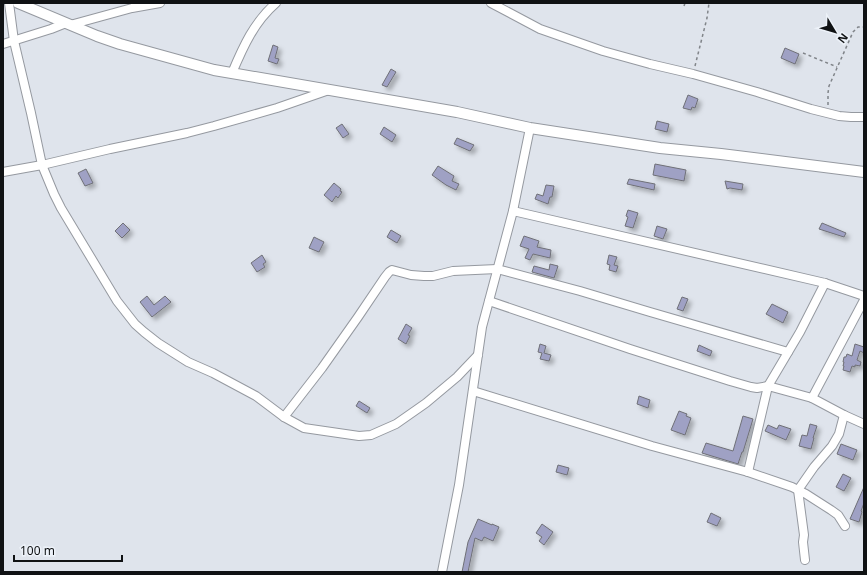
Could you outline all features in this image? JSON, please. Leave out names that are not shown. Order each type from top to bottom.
[{"type":"street","points":[[10,3],[14,41],[32,112],[42,165],[54,194],[117,301],[135,324],[144,332],[178,356],[256,396],[284,417],[304,428],[359,436],[371,435],[396,424],[426,403],[457,377],[478,355]]},
{"type":"street","points":[[18,3],[120,44],[214,70],[457,112],[530,128],[660,148],[864,172]]},
{"type":"street","points":[[3,44],[68,24],[132,8],[160,3]]},
{"type":"street","points":[[232,73],[242,49],[253,30],[264,15],[276,3]]},
{"type":"street","points":[[490,3],[547,32],[603,51],[693,74],[811,109],[851,117],[864,117]]},
{"type":"street","points":[[3,172],[42,165],[110,148],[169,137],[214,126],[277,108],[330,90]]},
{"type":"street","points":[[442,572],[459,486],[482,327],[514,211],[530,128]]},
{"type":"street","points":[[514,211],[825,283],[864,296]]},
{"type":"street","points":[[284,417],[322,368],[385,277],[392,270],[411,275],[433,276],[453,271],[497,269],[580,291],[788,352]]},
{"type":"street","points":[[748,472],[768,386],[800,332],[825,283]]},
{"type":"street","points":[[812,398],[864,300]]},
{"type":"street","points":[[489,301],[730,381],[757,388],[768,386],[812,398],[864,424]]},
{"type":"street","points":[[473,391],[644,444],[748,472],[798,490],[838,515],[845,526]]},
{"type":"street","points":[[805,560],[803,542],[804,535],[798,490],[814,467],[832,446],[839,434],[844,415]]},
{"type":"path","points":[[693,74],[707,18],[709,3]]},
{"type":"path","points":[[828,113],[829,86],[853,32],[858,27],[864,27]]},
{"type":"path","points":[[804,53],[837,67]]},
{"type":"building","points":[[273,45],[278,47],[275,58],[279,59],[277,64],[268,61]]},
{"type":"building","points":[[785,48],[799,54],[795,64],[781,58]]},
{"type":"building","points":[[391,69],[396,72],[387,87],[382,85]]},
{"type":"building","points":[[688,95],[698,99],[695,108],[692,107],[691,110],[683,108]]},
{"type":"building","points":[[657,121],[669,124],[667,132],[655,129]]},
{"type":"building","points":[[342,124],[349,134],[343,138],[336,128]]},
{"type":"building","points":[[384,127],[396,135],[392,142],[380,134]]},
{"type":"building","points":[[457,138],[474,145],[470,151],[454,144]]},
{"type":"building","points":[[655,164],[686,170],[684,181],[653,175]]},
{"type":"building","points":[[438,166],[454,176],[452,181],[459,184],[456,190],[432,175]]},
{"type":"building","points":[[86,169],[93,183],[85,186],[78,173]]},
{"type":"building","points":[[629,179],[655,184],[654,190],[627,184]]},
{"type":"building","points":[[725,181],[743,184],[742,190],[727,189]]},
{"type":"building","points":[[334,183],[341,189],[340,191],[342,192],[338,198],[336,196],[332,202],[324,195]]},
{"type":"building","points":[[546,185],[554,186],[552,197],[550,197],[548,204],[535,199],[537,194],[543,196]]},
{"type":"building","points":[[628,210],[638,213],[633,228],[625,226],[628,217],[626,216]]},
{"type":"building","points":[[123,223],[130,230],[122,238],[115,231]]},
{"type":"building","points":[[822,223],[846,233],[844,237],[819,229]]},
{"type":"building","points":[[657,226],[667,229],[663,239],[654,236]]},
{"type":"building","points":[[391,230],[401,236],[397,243],[387,237]]},
{"type":"building","points":[[524,236],[539,241],[537,247],[551,250],[550,258],[533,254],[530,260],[525,258],[529,249],[520,246]]},
{"type":"building","points":[[314,237],[324,242],[319,252],[309,248]]},
{"type":"building","points":[[262,255],[266,262],[263,264],[265,267],[257,272],[251,263]]},
{"type":"building","points":[[609,255],[617,257],[614,265],[618,266],[616,272],[609,270],[610,265],[607,264]]},
{"type":"building","points":[[550,264],[558,266],[554,278],[532,272],[534,266],[549,270]]},
{"type":"building","points":[[147,296],[154,305],[165,296],[171,302],[152,317],[140,302]]},
{"type":"building","points":[[682,297],[688,299],[683,311],[677,309]]},
{"type":"building","points":[[772,304],[788,312],[783,323],[766,314]]},
{"type":"building","points":[[406,324],[412,328],[408,335],[410,336],[406,344],[398,339]]},
{"type":"building","points":[[540,344],[546,346],[544,353],[551,355],[549,361],[540,359],[542,353],[538,352]]},
{"type":"building","points":[[855,344],[864,347],[864,353],[860,351],[857,360],[861,362],[860,366],[852,366],[850,372],[843,370],[844,357],[846,357],[847,354],[852,356]]},
{"type":"building","points":[[699,345],[712,351],[710,356],[697,351]]},
{"type":"building","points":[[639,396],[650,400],[648,408],[637,404]]},
{"type":"building","points":[[359,401],[370,408],[367,413],[356,406]]},
{"type":"building","points":[[679,411],[687,414],[686,416],[691,418],[685,435],[671,430]]},
{"type":"building","points":[[743,416],[753,419],[738,464],[702,453],[706,443],[733,451]]},
{"type":"building","points":[[810,424],[817,426],[811,449],[799,446],[802,435],[807,436]]},
{"type":"building","points":[[768,425],[777,429],[779,425],[791,429],[786,440],[765,431]]},
{"type":"building","points":[[841,444],[857,450],[853,460],[837,454]]},
{"type":"building","points":[[558,465],[569,468],[567,475],[556,472]]},
{"type":"building","points":[[843,474],[851,478],[844,491],[836,487]]},
{"type":"building","points":[[864,487],[864,503],[859,522],[850,519]]},
{"type":"building","points":[[711,513],[721,518],[717,526],[707,522]]},
{"type":"building","points":[[478,519],[499,527],[493,541],[484,537],[482,541],[475,538],[468,572],[462,572],[468,542]]},
{"type":"building","points":[[542,524],[553,532],[544,545],[539,541],[542,537],[536,533]]}]
